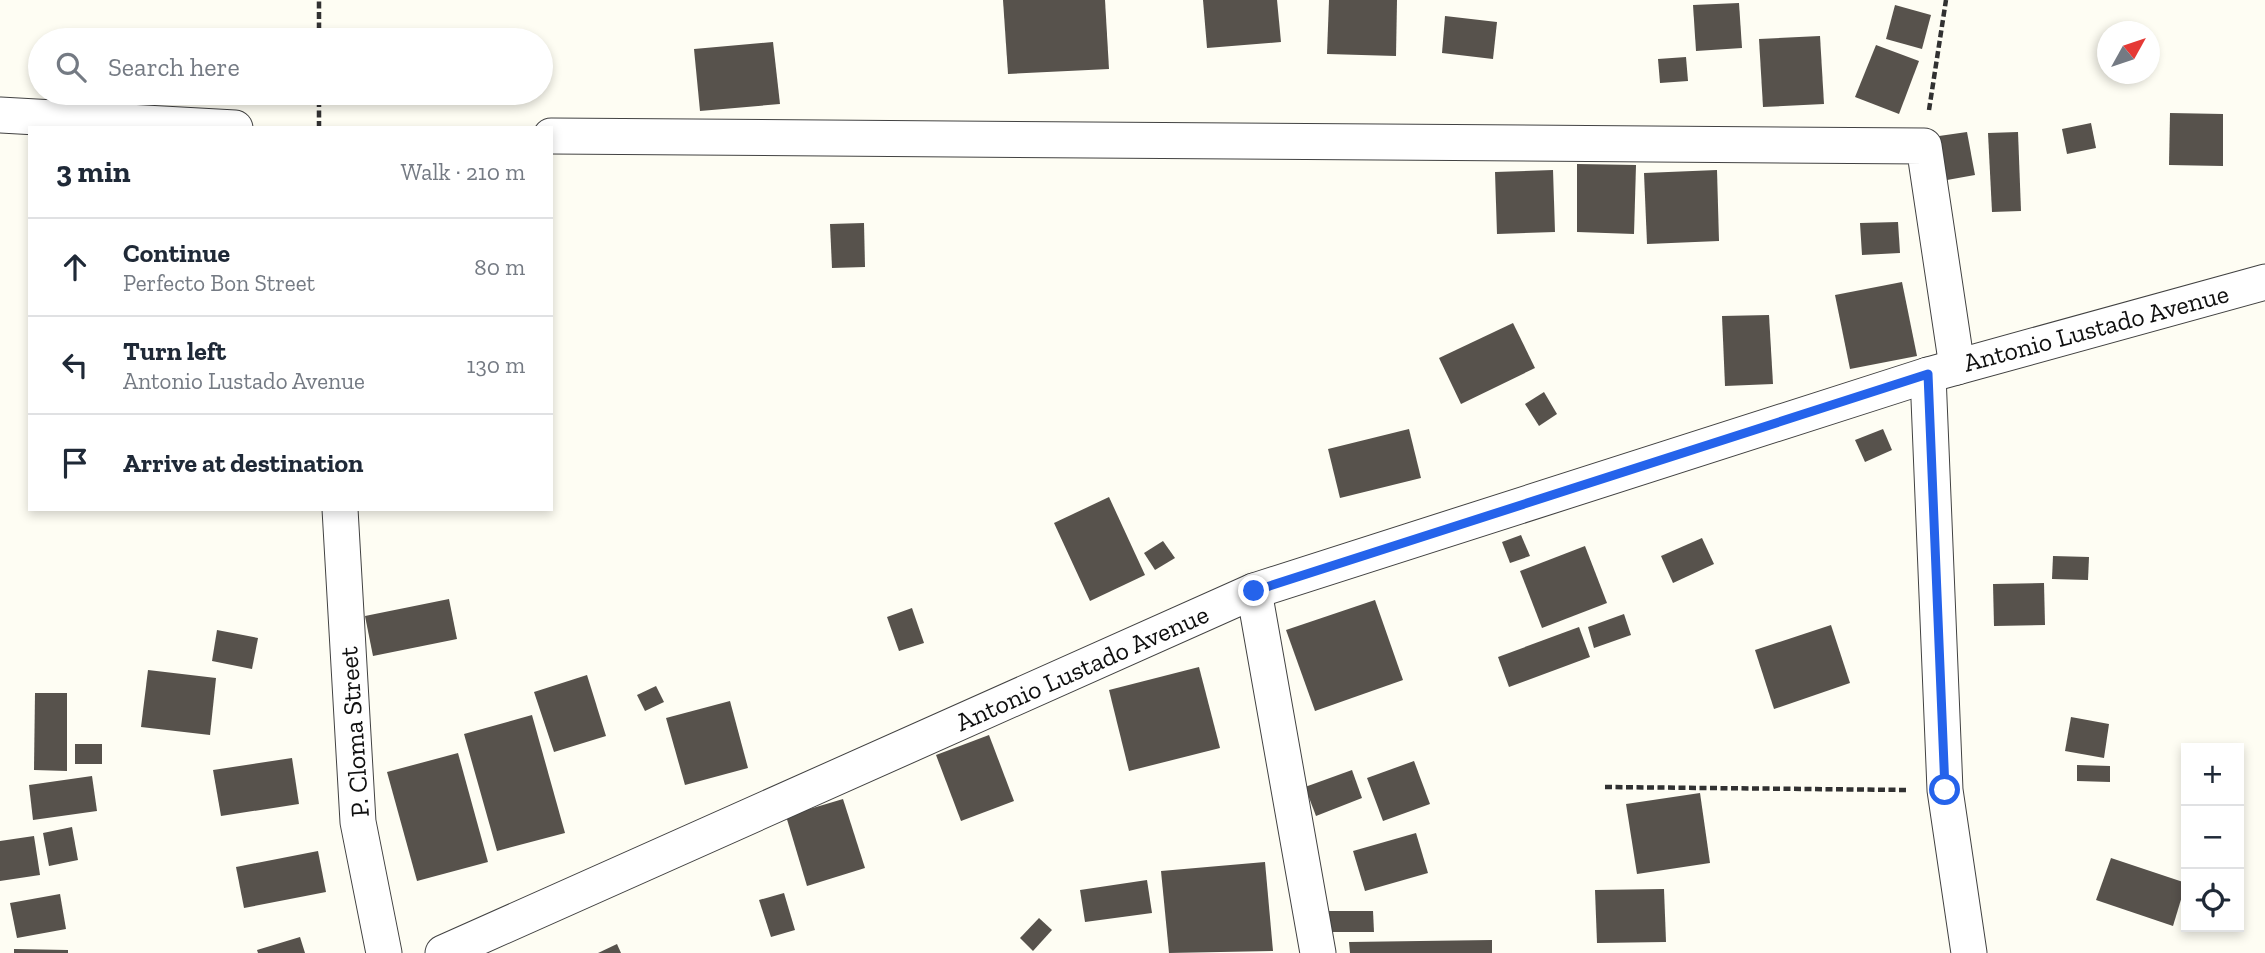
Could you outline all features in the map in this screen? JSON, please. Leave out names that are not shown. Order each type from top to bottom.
[{"type":"street","points":[[0,116],[196,126]]},
{"type":"street","points":[[553,136],[1924,146],[1942,370],[1945,790],[1969,953]]},
{"type":"street","name":"Antonio Lustado Avenue","points":[[443,953],[1254,591],[1942,370],[2265,282]]},
{"type":"street","name":"P. Cloma Street","points":[[340,511],[358,822],[384,953]]},
{"type":"street","points":[[1254,591],[1318,953]]},
{"type":"path","points":[[319,28],[320,0]]},
{"type":"path","points":[[1924,146],[1947,0]]},
{"type":"path","points":[[319,105],[319,126]]},
{"type":"path","points":[[1605,787],[1945,790]]},
{"type":"building","points":[[1003,0],[1105,0],[1109,69],[1008,74]]},
{"type":"building","points":[[1203,0],[1277,0],[1281,42],[1207,48]]},
{"type":"building","points":[[1329,0],[1397,0],[1396,56],[1327,54]]},
{"type":"building","points":[[1739,3],[1742,48],[1696,51],[1693,5]]},
{"type":"building","points":[[1895,5],[1931,15],[1922,49],[1886,39]]},
{"type":"building","points":[[1445,16],[1497,22],[1493,59],[1442,53]]},
{"type":"building","points":[[1820,36],[1824,104],[1763,107],[1759,39]]},
{"type":"building","points":[[773,42],[780,104],[700,111],[694,49]]},
{"type":"building","points":[[1876,45],[1919,61],[1899,114],[1855,97]]},
{"type":"building","points":[[1686,57],[1688,81],[1660,83],[1658,59]]},
{"type":"building","points":[[2170,113],[2223,114],[2223,166],[2169,165]]},
{"type":"building","points":[[2091,123],[2096,148],[2067,154],[2062,129]]},
{"type":"building","points":[[1967,132],[1975,175],[1947,180],[1939,136]]},
{"type":"building","points":[[2018,132],[2021,211],[1992,212],[1988,133]]},
{"type":"building","points":[[1577,164],[1636,165],[1634,234],[1577,232]]},
{"type":"building","points":[[1553,170],[1555,232],[1497,234],[1495,172]]},
{"type":"building","points":[[1717,170],[1719,241],[1647,244],[1644,173]]},
{"type":"building","points":[[1898,222],[1900,253],[1862,255],[1860,223]]},
{"type":"building","points":[[864,223],[865,267],[832,268],[830,224]]},
{"type":"building","points":[[1902,282],[1917,356],[1850,369],[1835,295]]},
{"type":"building","points":[[1769,315],[1773,384],[1725,386],[1722,316]]},
{"type":"building","points":[[1513,323],[1535,368],[1461,404],[1439,358]]},
{"type":"building","points":[[1544,392],[1557,414],[1539,426],[1525,404]]},
{"type":"building","points":[[1409,429],[1421,478],[1340,498],[1328,449]]},
{"type":"building","points":[[1883,429],[1892,450],[1865,462],[1855,440]]},
{"type":"building","points":[[1109,497],[1145,575],[1090,601],[1054,523]]},
{"type":"building","points":[[1521,535],[1530,556],[1510,563],[1502,542]]},
{"type":"building","points":[[1702,538],[1714,564],[1673,583],[1661,556]]},
{"type":"building","points":[[1163,541],[1175,558],[1155,570],[1144,553]]},
{"type":"building","points":[[1585,546],[1607,603],[1542,628],[1520,571]]},
{"type":"building","points":[[2053,556],[2089,557],[2088,580],[2052,579]]},
{"type":"building","points":[[2044,583],[2045,625],[1994,626],[1993,584]]},
{"type":"building","points":[[449,599],[457,639],[373,656],[365,616]]},
{"type":"building","points":[[1375,600],[1403,680],[1315,711],[1286,630]]},
{"type":"building","points":[[912,608],[924,643],[899,651],[887,617]]},
{"type":"building","points":[[1624,614],[1631,635],[1594,648],[1588,627]]},
{"type":"building","points":[[1831,625],[1850,683],[1774,709],[1755,650]]},
{"type":"building","points":[[1579,627],[1590,657],[1509,687],[1498,657]]},
{"type":"building","points":[[217,630],[258,638],[252,669],[212,661]]},
{"type":"building","points":[[1199,667],[1220,748],[1129,771],[1109,690]]},
{"type":"building","points":[[148,670],[216,678],[210,735],[141,727]]},
{"type":"building","points":[[587,675],[606,736],[554,752],[534,692]]},
{"type":"building","points":[[656,686],[664,702],[645,711],[637,695]]},
{"type":"building","points":[[35,693],[67,693],[67,771],[34,770]]},
{"type":"building","points":[[730,701],[748,768],[685,785],[666,718]]},
{"type":"building","points":[[532,715],[565,833],[497,851],[464,734]]},
{"type":"building","points":[[2071,717],[2109,724],[2104,758],[2065,751]]},
{"type":"building","points":[[989,735],[1014,801],[961,821],[936,755]]},
{"type":"building","points":[[75,744],[102,744],[102,764],[75,764]]},
{"type":"building","points":[[458,753],[488,862],[417,881],[387,772]]},
{"type":"building","points":[[292,758],[299,804],[221,816],[213,770]]},
{"type":"building","points":[[1414,761],[1430,804],[1383,821],[1367,778]]},
{"type":"building","points":[[2077,765],[2110,766],[2110,782],[2077,781]]},
{"type":"building","points":[[1352,770],[1362,798],[1316,816],[1305,787]]},
{"type":"building","points":[[92,776],[97,811],[33,820],[29,785]]},
{"type":"building","points":[[1700,793],[1710,863],[1637,874],[1626,804]]},
{"type":"building","points":[[843,799],[865,868],[807,886],[786,816]]},
{"type":"building","points":[[72,827],[78,860],[49,866],[43,833]]},
{"type":"building","points":[[1416,833],[1428,873],[1365,891],[1353,851]]},
{"type":"building","points":[[34,836],[40,875],[0,881],[0,841]]},
{"type":"building","points":[[318,851],[326,892],[244,908],[236,867]]},
{"type":"building","points":[[2111,858],[2181,881],[2181,900],[2173,926],[2096,900]]},
{"type":"building","points":[[1265,862],[1273,951],[1169,953],[1161,871]]},
{"type":"building","points":[[1147,880],[1152,913],[1085,922],[1080,890]]},
{"type":"building","points":[[1664,889],[1666,942],[1597,943],[1595,890]]},
{"type":"building","points":[[784,893],[795,930],[771,937],[759,900]]},
{"type":"building","points":[[60,894],[66,929],[17,938],[10,903]]},
{"type":"building","points":[[1329,911],[1373,911],[1374,932],[1329,932]]},
{"type":"building","points":[[1039,918],[1052,930],[1033,951],[1020,938]]},
{"type":"building","points":[[300,937],[305,953],[258,953],[257,950]]},
{"type":"building","points":[[1492,940],[1492,953],[1350,953],[1349,942]]},
{"type":"building","points":[[617,944],[621,953],[598,953]]},
{"type":"building","points":[[14,949],[68,950],[68,953],[14,953]]},
{"type":"route","points":[[1254,591],[1928,374],[1945,790]]}]
